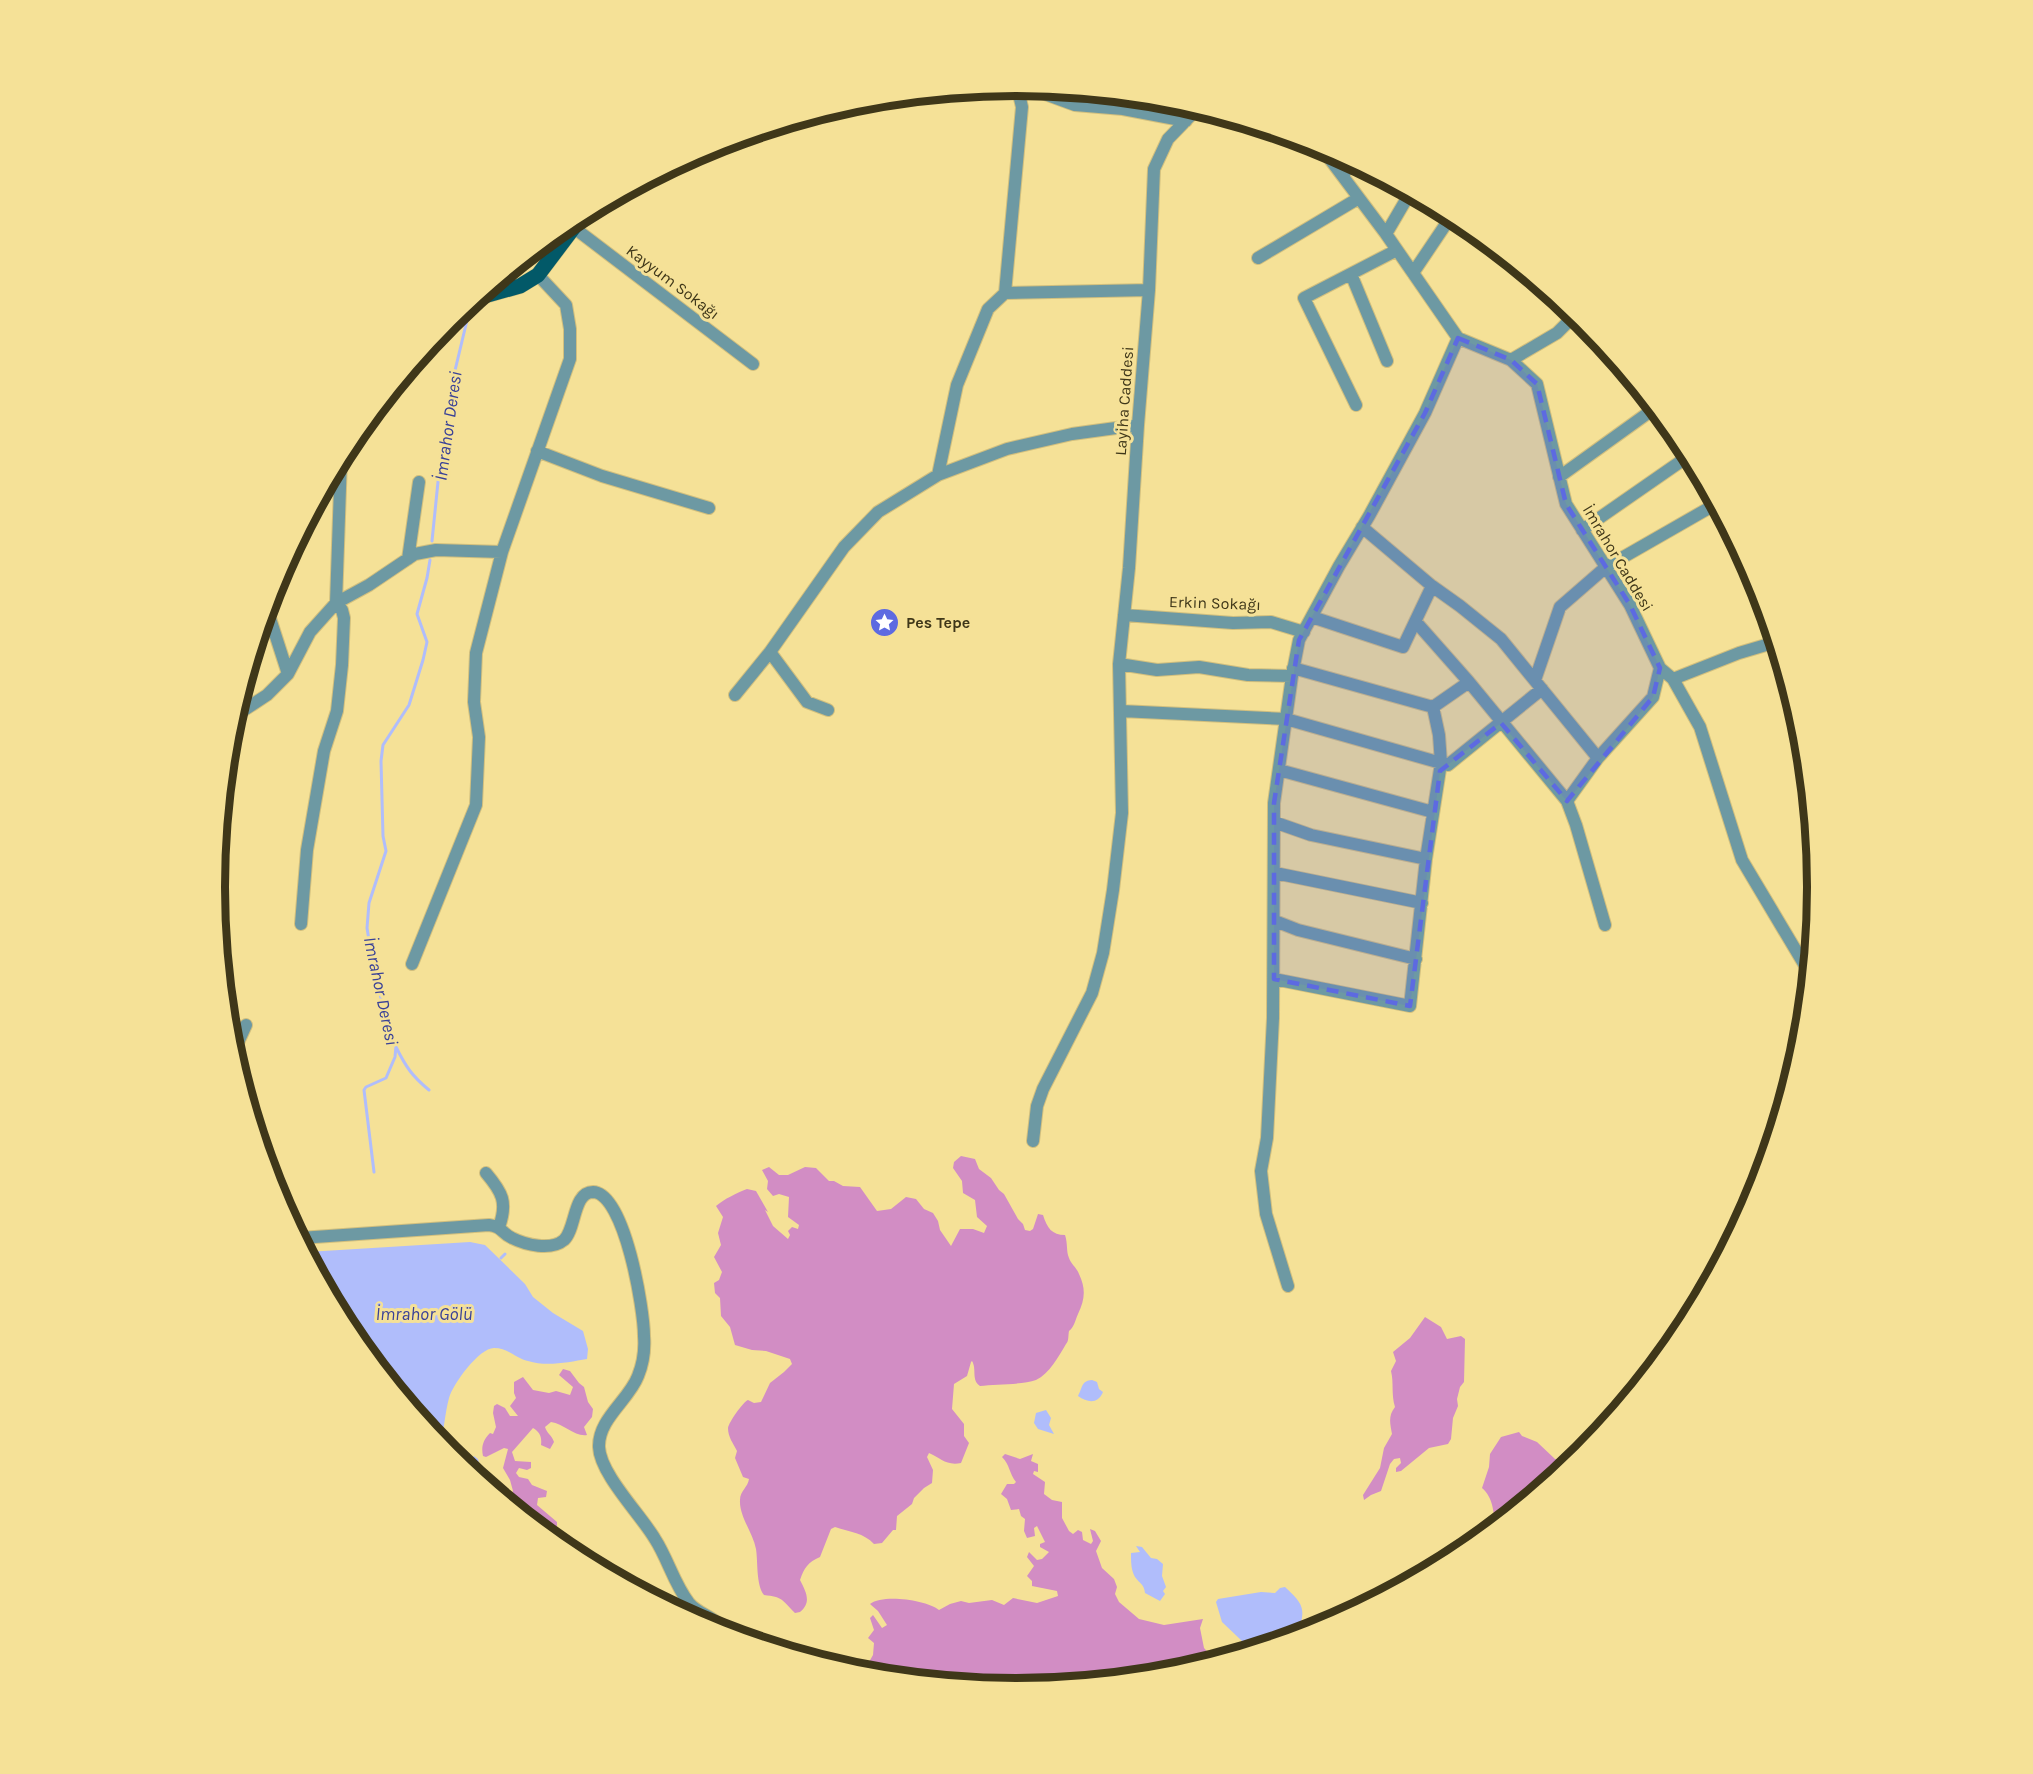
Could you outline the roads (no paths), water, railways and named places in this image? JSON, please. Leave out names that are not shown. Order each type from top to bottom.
[{"type":"main road","points":[[494,293],[520,286],[538,275],[566,237]]},
{"type":"street","points":[[938,475],[957,385],[988,309],[1005,293],[1022,107],[1019,96]]},
{"type":"street","points":[[1054,97],[1075,105],[1123,110],[1186,121]]},
{"type":"street","name":"Layiha Caddesi","points":[[1033,1141],[1037,1106],[1043,1089],[1092,993],[1103,953],[1113,890],[1122,813],[1119,664],[1149,290],[1154,169],[1168,139],[1191,116]]},
{"type":"street","points":[[1288,1286],[1266,1214],[1261,1179],[1267,1138],[1273,1018],[1274,803],[1292,672],[1299,640],[1425,413],[1458,338],[1386,234],[1333,162]]},
{"type":"street","points":[[1343,176],[1347,169]]},
{"type":"street","points":[[1258,258],[1359,198]]},
{"type":"street","points":[[1386,234],[1406,199]]},
{"type":"street","points":[[1413,273],[1447,223]]},
{"type":"street","name":"Kayyum Sokağı","points":[[576,230],[753,364]]},
{"type":"street","points":[[1356,405],[1304,298],[1397,250]]},
{"type":"street","points":[[1351,273],[1387,361]]},
{"type":"street","points":[[412,964],[476,805],[479,737],[474,702],[476,653],[502,552],[570,358],[570,330],[566,305],[538,275]]},
{"type":"street","points":[[1005,293],[1149,290]]},
{"type":"street","points":[[1511,360],[1557,333],[1569,321]]},
{"type":"street","name":"İmrahor Caddesi","points":[[1458,338],[1511,360],[1537,384],[1566,504],[1630,605],[1660,668],[1672,679],[1700,727],[1742,860],[1804,961]]},
{"type":"street","points":[[1559,477],[1649,412]]},
{"type":"street","points":[[735,695],[770,652],[844,547],[878,512],[938,475],[1007,449],[1072,434],[1138,425]]},
{"type":"street","points":[[537,451],[602,476],[709,508]]},
{"type":"street","points":[[1582,530],[1682,461]]},
{"type":"street","points":[[301,924],[307,850],[324,751],[337,711],[342,665],[344,618],[342,610],[336,603],[340,477]]},
{"type":"street","points":[[408,559],[419,482]]},
{"type":"street","points":[[1120,711],[1286,719],[1448,765],[1501,723],[1539,685],[1560,607],[1606,567],[1710,507]]},
{"type":"street","points":[[1362,527],[1432,586],[1501,639],[1598,758]]},
{"type":"street","points":[[246,709],[267,695],[288,674],[310,632],[336,603],[369,585],[415,554],[436,550],[502,552]]},
{"type":"street","points":[[1312,617],[1403,647],[1432,586]]},
{"type":"street","name":"Erkin Sokağı","points":[[1124,615],[1233,623],[1271,622],[1304,632]]},
{"type":"street","points":[[271,622],[288,674]]},
{"type":"street","points":[[1416,622],[1469,682],[1567,801],[1605,925]]},
{"type":"street","points":[[1672,679],[1769,644]]},
{"type":"street","points":[[770,652],[807,702],[828,710]]},
{"type":"street","points":[[1119,664],[1157,670],[1199,666],[1248,675],[1292,672],[1433,707],[1469,682]]},
{"type":"street","points":[[1567,801],[1598,758],[1653,696],[1660,668]]},
{"type":"street","points":[[1274,979],[1410,1006],[1426,860],[1441,764],[1439,735],[1433,707]]},
{"type":"street","points":[[1279,770],[1434,812]]},
{"type":"street","points":[[1274,822],[1311,835],[1426,860]]},
{"type":"street","points":[[1275,873],[1422,903]]},
{"type":"street","points":[[1275,921],[1298,930],[1416,959]]},
{"type":"street","points":[[240,1037],[246,1025]]},
{"type":"street","points":[[486,1173],[504,1201],[504,1213],[499,1227]]},
{"type":"street","points":[[307,1237],[478,1225],[499,1227],[512,1239],[551,1246],[568,1236],[580,1200],[585,1195],[590,1192],[601,1195],[608,1201],[623,1229],[638,1284],[644,1338],[643,1359],[638,1376],[609,1419],[601,1435],[599,1447],[603,1464],[656,1540],[683,1596],[694,1609]]},
{"type":"water","name":"İmrahor Gölü","points":[[470,1242],[485,1245],[525,1284],[533,1297],[553,1313],[583,1331],[588,1349],[587,1359],[543,1364],[523,1360],[499,1348],[488,1350],[474,1360],[451,1392],[443,1431],[389,1369],[331,1282],[315,1252]]},
{"type":"water","points":[[1092,1380],[1097,1382],[1099,1389],[1103,1392],[1101,1396],[1092,1401],[1078,1396],[1084,1383]]},
{"type":"water","points":[[1046,1410],[1051,1418],[1049,1425],[1054,1434],[1038,1429],[1034,1423],[1036,1413]]},
{"type":"water","points":[[474,1456],[478,1459],[480,1468],[472,1460]]},
{"type":"water","points":[[1136,1546],[1142,1547],[1151,1558],[1163,1564],[1162,1576],[1166,1587],[1163,1591],[1165,1594],[1160,1601],[1145,1593],[1134,1574],[1131,1553],[1140,1552]]},
{"type":"water","points":[[1285,1587],[1300,1604],[1302,1609],[1301,1625],[1240,1645],[1242,1641],[1222,1622],[1216,1602],[1218,1599],[1261,1592],[1275,1593]]},
{"type":"waterway","name":"İmrahor Deresi","points":[[432,541],[452,383],[468,318]]},
{"type":"waterway","name":"İmrahor Deresi","points":[[374,1172],[364,1090],[386,1078],[395,1057],[396,1046],[386,1020],[367,928],[369,903],[386,851],[383,836],[381,761],[383,745],[409,705],[423,660],[427,642],[417,614],[430,560]]},
{"type":"waterway","points":[[396,1047],[410,1071],[429,1090]]},
{"type":"waterway","points":[[501,1258],[505,1254]]},
{"type":"place","name":"Pes Tepe","points":[[885,622]]}]
